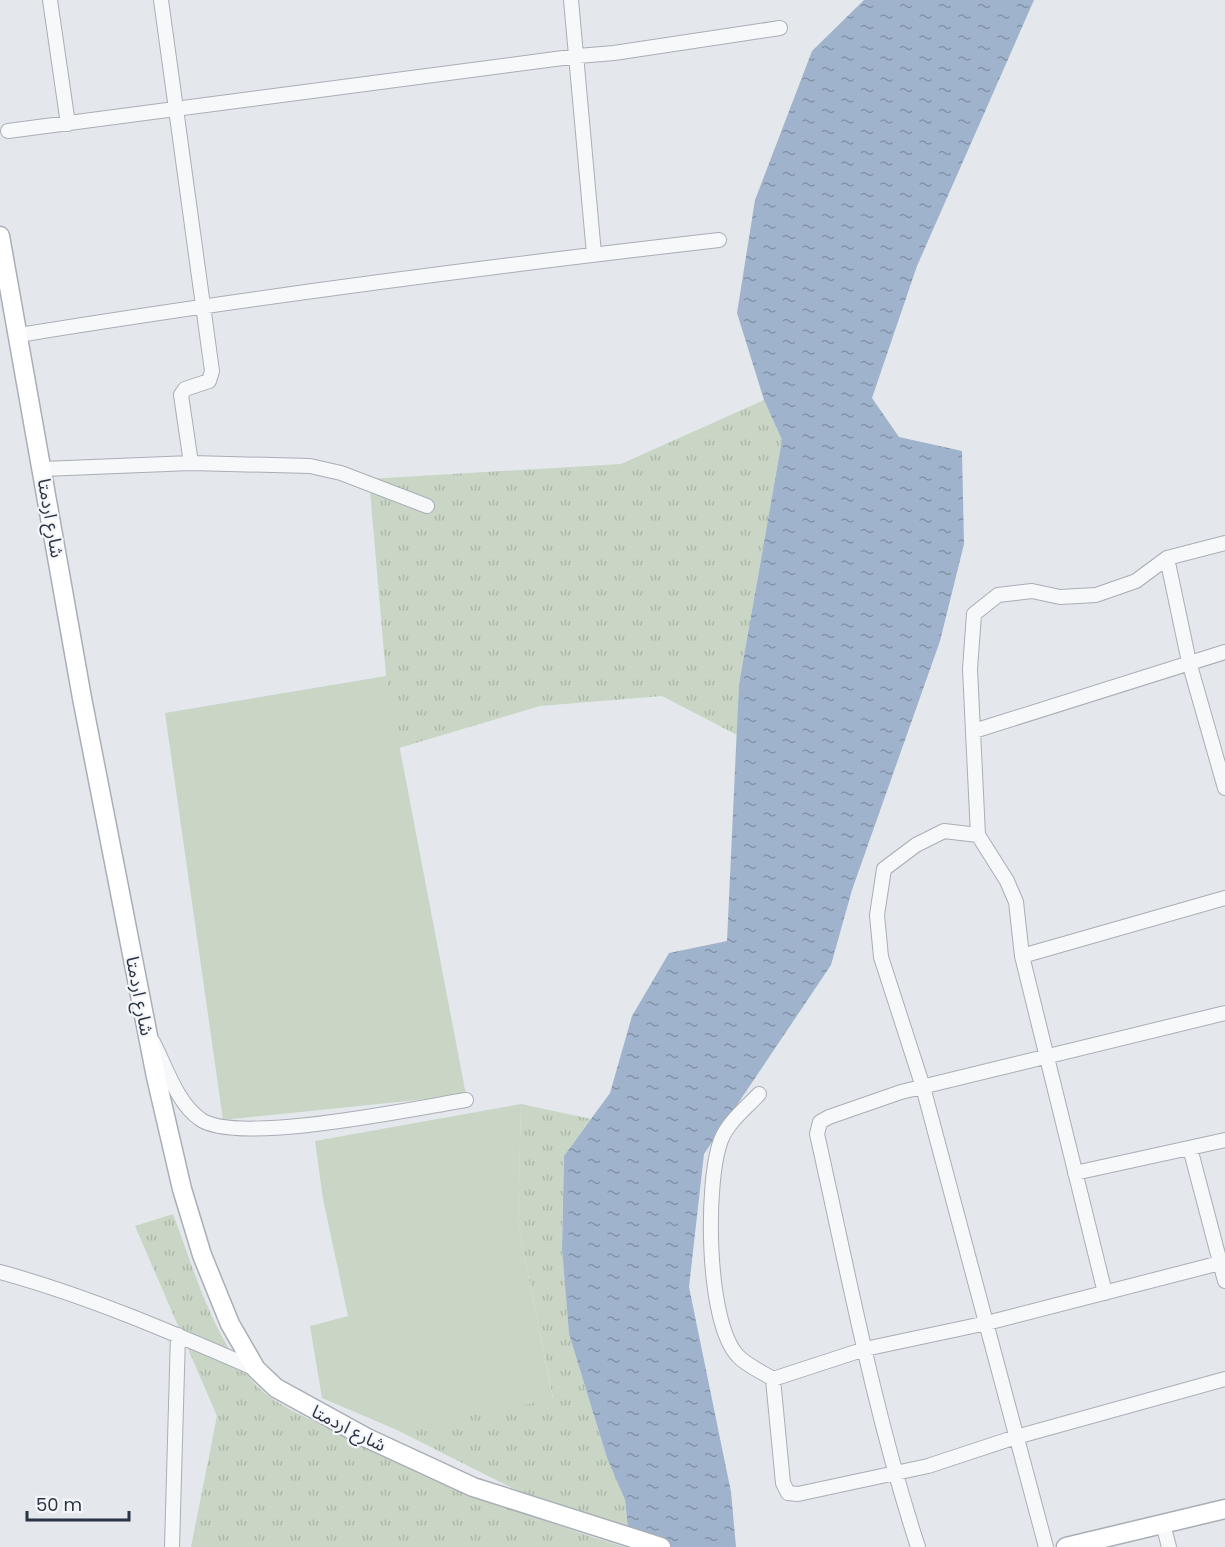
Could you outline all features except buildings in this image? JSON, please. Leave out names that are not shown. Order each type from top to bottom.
[{"type":"main road","name":"شارع اردمتا","points":[[0,236],[82,698],[146,1028],[182,1190],[202,1255],[230,1324],[256,1369],[276,1388],[367,1438],[473,1487],[661,1547]]},
{"type":"main road","points":[[1066,1547],[1225,1509]]},
{"type":"street","points":[[50,0],[68,124]]},
{"type":"street","points":[[161,0],[212,375],[206,383],[185,389],[181,395],[191,463]]},
{"type":"street","points":[[571,0],[578,56],[594,254]]},
{"type":"street","points":[[8,131],[578,56],[614,54],[780,28]]},
{"type":"street","points":[[18,335],[202,305],[719,240]]},
{"type":"street","points":[[43,469],[191,463],[326,469],[427,506]]},
{"type":"street","points":[[1105,1293],[1022,956],[1016,902],[978,835],[970,669],[974,614],[998,595],[1032,591],[1060,597],[1096,595],[1136,581],[1167,558],[1225,543]]},
{"type":"street","points":[[1167,558],[1189,662],[1225,788]]},
{"type":"street","points":[[974,731],[1225,652]]},
{"type":"street","points":[[978,835],[944,831],[916,845],[884,869],[877,915],[881,957],[923,1087],[1046,1547]]},
{"type":"street","points":[[1022,956],[1225,898]]},
{"type":"street","points":[[918,1547],[893,1472],[817,1134],[820,1122],[829,1117],[923,1087],[1225,1013]]},
{"type":"street","points":[[146,1028],[189,1109],[208,1125],[220,1128],[255,1129],[466,1100]]},
{"type":"street","points":[[759,1094],[733,1121],[722,1139],[716,1157],[711,1202],[712,1261],[718,1312],[727,1338],[738,1357],[773,1378],[865,1349],[987,1323],[1220,1263]]},
{"type":"street","points":[[1075,1173],[1225,1140]]},
{"type":"street","points":[[1190,1148],[1225,1281]]},
{"type":"street","points":[[0,1272],[45,1284],[178,1335],[256,1369]]},
{"type":"street","points":[[172,1547],[178,1335]]},
{"type":"street","points":[[773,1378],[783,1483],[788,1493],[798,1494],[928,1466],[1016,1437],[1225,1379]]},
{"type":"street","points":[[1163,1524],[1168,1547]]},
{"type":"green space","points":[[764,400],[782,440],[739,684],[737,735],[662,696],[540,706],[399,748],[386,676],[369,479],[621,464]]},
{"type":"green space","points":[[386,676],[466,1095],[223,1120],[165,713]]},
{"type":"green space","points":[[521,1104],[591,1119],[564,1156],[562,1248],[569,1334],[607,1458],[625,1500],[628,1528],[538,1501],[397,1430],[553,1398],[518,1225]]},
{"type":"green space","points":[[521,1104],[518,1225],[553,1399],[397,1430],[322,1398],[310,1326],[348,1316],[323,1199],[315,1141]]},
{"type":"green space","points":[[173,1214],[207,1304],[228,1347],[256,1385],[273,1399],[369,1448],[441,1480],[514,1510],[625,1547],[191,1547],[217,1416],[135,1226]]},
{"type":"water","points":[[864,0],[1034,0],[917,266],[872,398],[899,437],[962,451],[964,544],[940,641],[852,890],[831,965],[704,1154],[689,1287],[731,1492],[736,1547],[630,1547],[625,1500],[607,1458],[569,1334],[562,1249],[564,1156],[610,1093],[632,1016],[669,953],[727,941],[739,684],[782,440],[764,400],[737,313],[755,200],[812,51]]}]
